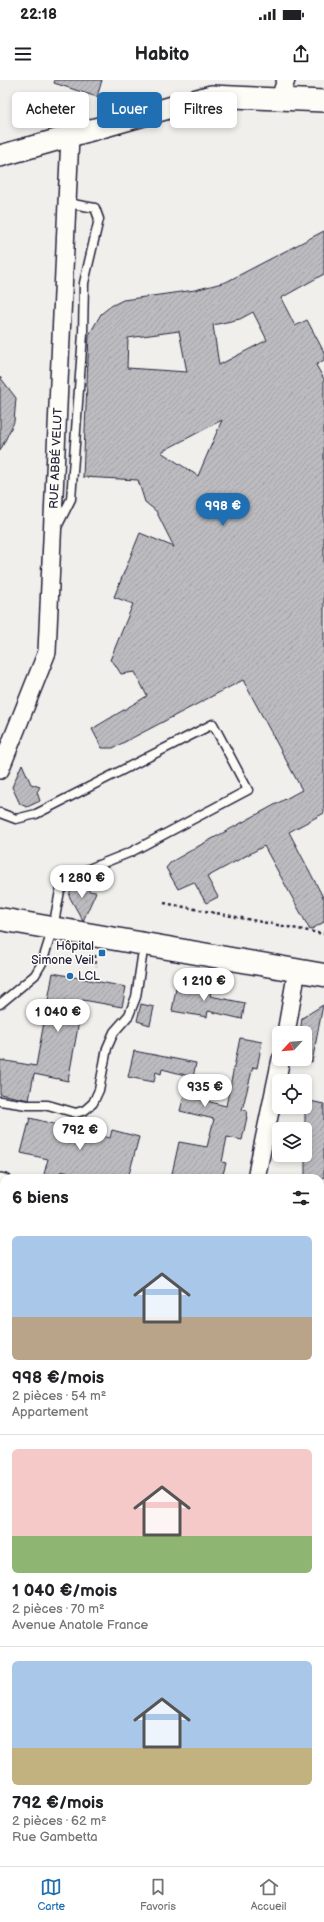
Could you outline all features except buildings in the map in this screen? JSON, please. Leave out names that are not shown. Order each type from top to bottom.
[{"type":"main road","points":[[0,919],[324,975]]},
{"type":"street","points":[[0,156],[211,96],[283,89],[324,101]]},
{"type":"street","name":"RUE ABBÉ VELUT","points":[[0,770],[47,652],[70,136]]},
{"type":"street","points":[[287,1026],[297,970]]},
{"type":"street","points":[[257,1174],[279,1066]]},
{"type":"lane","points":[[52,539],[71,499],[83,334],[84,283],[99,219],[95,208],[67,203]]},
{"type":"lane","points":[[0,813],[16,819],[36,814],[213,724],[248,790],[131,852],[76,874],[60,891],[53,928],[42,964],[35,975],[0,1004]]},
{"type":"lane","points":[[0,1101],[27,1105],[48,1105],[76,1113],[85,1110],[93,1103],[99,1090],[108,1048],[114,1032],[129,1015],[136,997],[144,943]]},
{"type":"path","points":[[164,903],[324,934]]},
{"type":"path","points":[[95,951],[96,967]]},
{"type":"place","name":"Hôpital Simone Veil","points":[[102,953]]},
{"type":"place","name":"LCL","points":[[70,976]]}]
